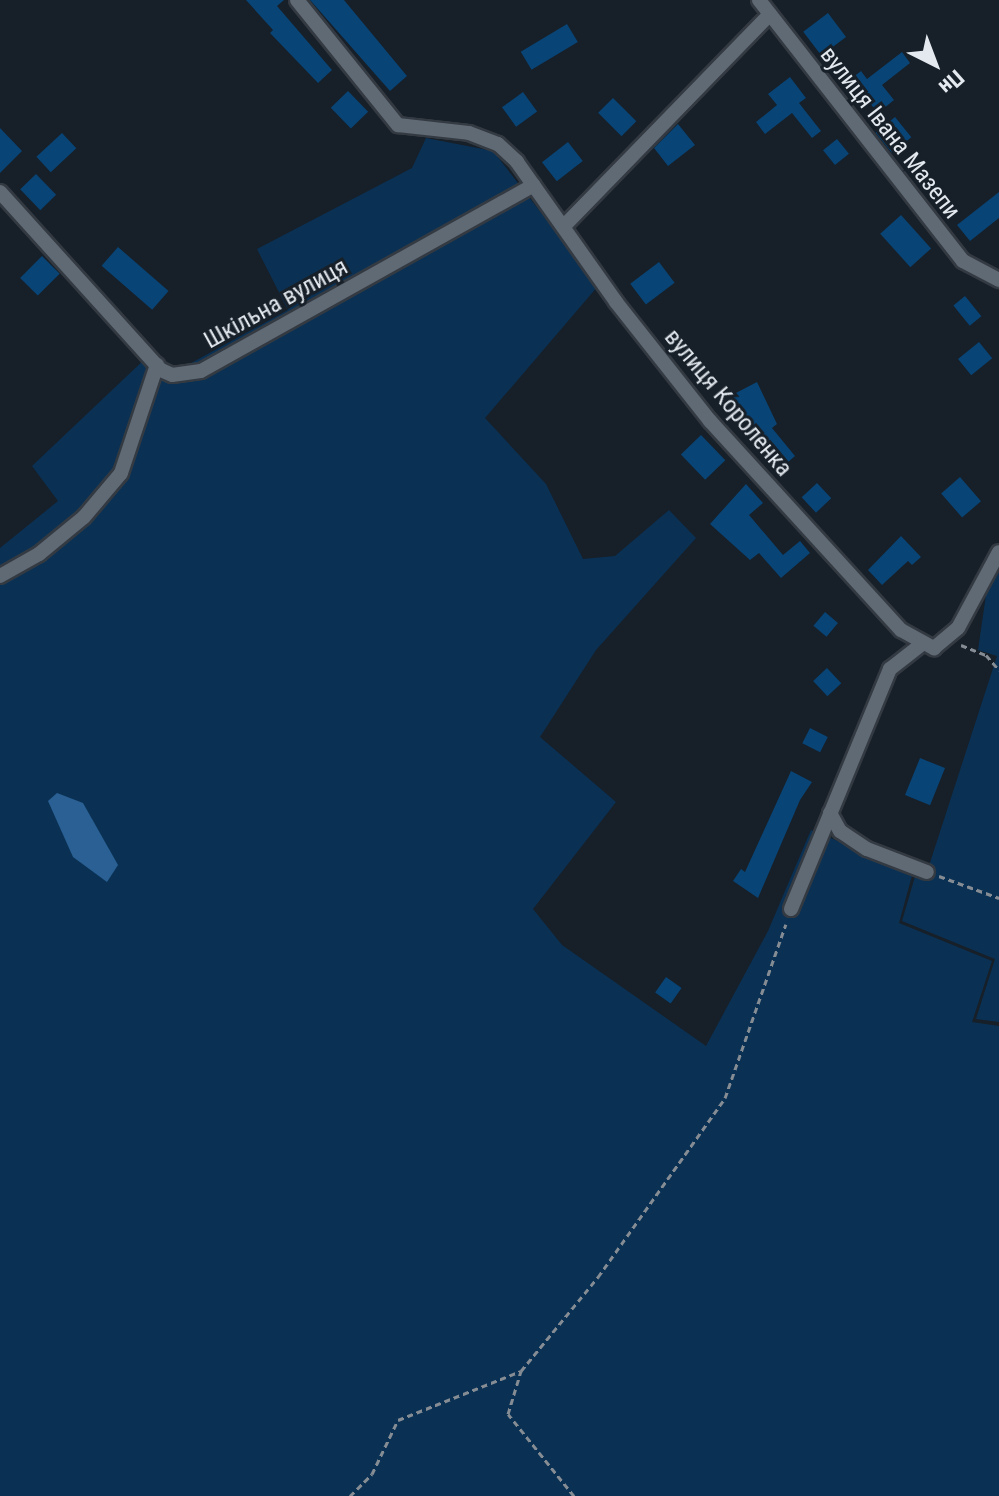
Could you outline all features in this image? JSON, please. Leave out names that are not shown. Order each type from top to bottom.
[{"type":"street","name":"вулиця Короленка","points":[[297,0],[398,125],[469,133],[498,144],[565,225],[616,302],[710,421],[901,630],[928,646]]},
{"type":"street","name":"вулиця Івана Мазепи","points":[[759,0],[963,261],[999,280]]},
{"type":"street","points":[[565,225],[770,14]]},
{"type":"street","name":"Шкільна вулиця","points":[[157,365],[172,375],[201,371],[534,185]]},
{"type":"street","points":[[0,192],[157,365],[121,473],[73,526],[39,554],[0,576]]},
{"type":"street","points":[[791,909],[890,669],[958,628],[999,552]]},
{"type":"street","points":[[830,813],[840,831],[867,849],[927,872]]},
{"type":"path","points":[[928,646],[954,643],[986,655],[999,670]]},
{"type":"path","points":[[927,872],[999,898]]},
{"type":"path","points":[[574,1496],[508,1414],[521,1371],[598,1277],[725,1098],[791,909]]},
{"type":"path","points":[[350,1496],[372,1474],[398,1420],[521,1371]]},
{"type":"shaded area","points":[[426,138],[493,151],[598,286],[485,418],[546,484],[583,559],[615,556],[669,510],[696,538],[596,650],[540,737],[616,802],[533,909],[562,945],[706,1046],[768,931],[811,830],[913,872],[899,923],[992,961],[972,1022],[999,1026],[999,1496],[0,1496],[0,548],[58,501],[32,466],[147,357],[173,373],[288,310],[257,249],[412,168]]},
{"type":"shaded area","points":[[999,566],[999,1022],[976,1019],[995,959],[902,921],[916,873],[926,875],[997,656],[978,650],[986,595]]},
{"type":"shaded area","points":[[57,793],[83,803],[118,865],[107,882],[73,857],[48,801]]},
{"type":"building","points":[[246,0],[284,0],[277,6],[332,70],[318,83],[270,33],[273,30]]},
{"type":"building","points":[[310,0],[344,0],[407,76],[390,91]]},
{"type":"building","points":[[828,13],[846,37],[821,56],[803,32]]},
{"type":"building","points":[[567,24],[578,42],[532,70],[521,52]]},
{"type":"building","points":[[902,52],[910,63],[882,85],[894,100],[878,113],[864,96],[855,103],[842,86],[861,71],[867,79]]},
{"type":"building","points":[[790,77],[806,98],[799,103],[821,131],[812,138],[792,113],[765,134],[756,122],[777,105],[768,94]]},
{"type":"building","points":[[348,91],[368,112],[351,129],[331,108]]},
{"type":"building","points":[[523,92],[537,111],[516,127],[502,107]]},
{"type":"building","points":[[613,98],[636,121],[621,136],[598,113]]},
{"type":"building","points":[[895,117],[911,137],[892,153],[876,133]]},
{"type":"building","points":[[678,124],[695,145],[668,166],[654,148]]},
{"type":"building","points":[[0,128],[22,151],[0,173]]},
{"type":"building","points":[[62,133],[76,148],[51,172],[36,157]]},
{"type":"building","points":[[837,139],[849,154],[835,165],[823,150]]},
{"type":"building","points":[[568,142],[583,161],[557,181],[542,162]]},
{"type":"building","points":[[36,174],[56,195],[40,210],[20,189]]},
{"type":"building","points":[[999,192],[999,218],[970,241],[957,225]]},
{"type":"building","points":[[901,215],[931,248],[910,267],[880,234]]},
{"type":"building","points":[[118,247],[169,291],[152,310],[102,266]]},
{"type":"building","points":[[42,256],[60,274],[38,296],[20,278]]},
{"type":"building","points":[[659,262],[675,283],[646,304],[630,284]]},
{"type":"building","points":[[965,296],[981,316],[970,326],[953,305]]},
{"type":"building","points":[[979,342],[992,358],[971,375],[958,359]]},
{"type":"building","points":[[757,382],[777,424],[772,428],[795,456],[779,470],[732,395]]},
{"type":"building","points":[[701,435],[725,460],[705,480],[681,454]]},
{"type":"building","points":[[960,477],[981,501],[962,518],[941,493]]},
{"type":"building","points":[[817,483],[831,498],[816,513],[802,497]]},
{"type":"building","points":[[746,484],[763,503],[749,515],[783,555],[800,541],[810,553],[781,578],[759,553],[750,560],[710,524]]},
{"type":"building","points":[[901,536],[921,557],[912,565],[908,561],[882,585],[868,570]]},
{"type":"building","points":[[825,612],[838,623],[826,637],[813,626]]},
{"type":"building","points":[[827,668],[841,683],[827,696],[813,681]]},
{"type":"building","points":[[810,728],[828,737],[820,752],[802,743]]},
{"type":"building","points":[[920,758],[945,768],[930,805],[905,795]]},
{"type":"building","points":[[791,771],[812,782],[800,800],[758,898],[733,881],[741,869],[745,872]]},
{"type":"building","points":[[666,977],[682,988],[671,1003],[655,993]]}]
